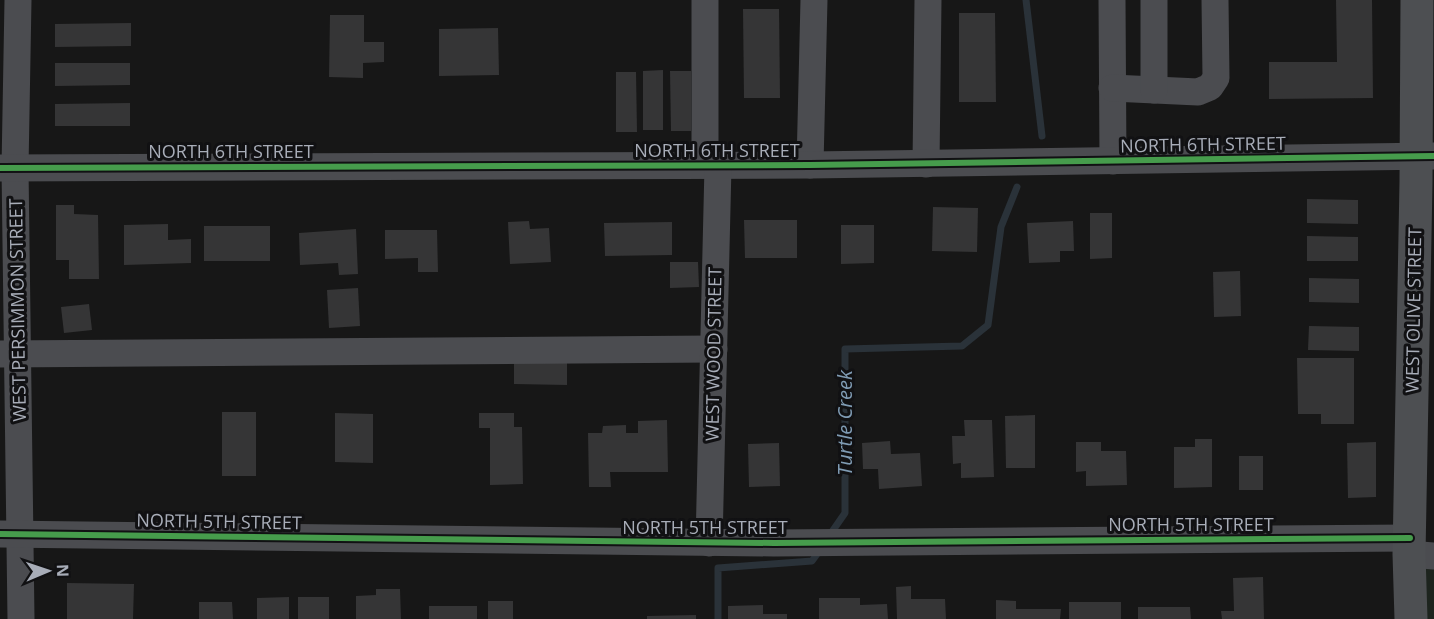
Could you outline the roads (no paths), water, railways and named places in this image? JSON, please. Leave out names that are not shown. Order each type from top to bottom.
[{"type":"main road","name":"WEST OLIVE STREET","points":[[1411,619],[1418,549],[1425,156],[1417,0]]},
{"type":"street","name":"WEST PERSIMMON STREET","points":[[18,0],[8,168],[10,534],[21,619]]},
{"type":"street","name":"WEST WOOD STREET","points":[[705,0],[714,349],[709,543]]},
{"type":"street","points":[[810,165],[814,0]]},
{"type":"street","points":[[926,164],[928,0]]},
{"type":"street","points":[[1112,0],[1113,161]]},
{"type":"street","points":[[1154,0],[1154,90]]},
{"type":"street","points":[[1112,88],[1198,92],[1210,87],[1216,78],[1215,0]]},
{"type":"street","name":"NORTH 6TH STREET","points":[[8,168],[810,165],[1425,156]]},
{"type":"street","points":[[9,353],[714,349]]},
{"type":"street","name":"NORTH 5TH STREET","points":[[10,534],[1418,549]]},
{"type":"waterway","name":"Turtle Creek","points":[[1026,0],[1042,136]]},
{"type":"waterway","name":"Turtle Creek","points":[[829,536],[845,513],[845,349],[962,346],[988,325],[1001,227],[1017,187]]},
{"type":"waterway","name":"Turtle Creek","points":[[718,619],[718,568],[812,561],[820,550]]}]
